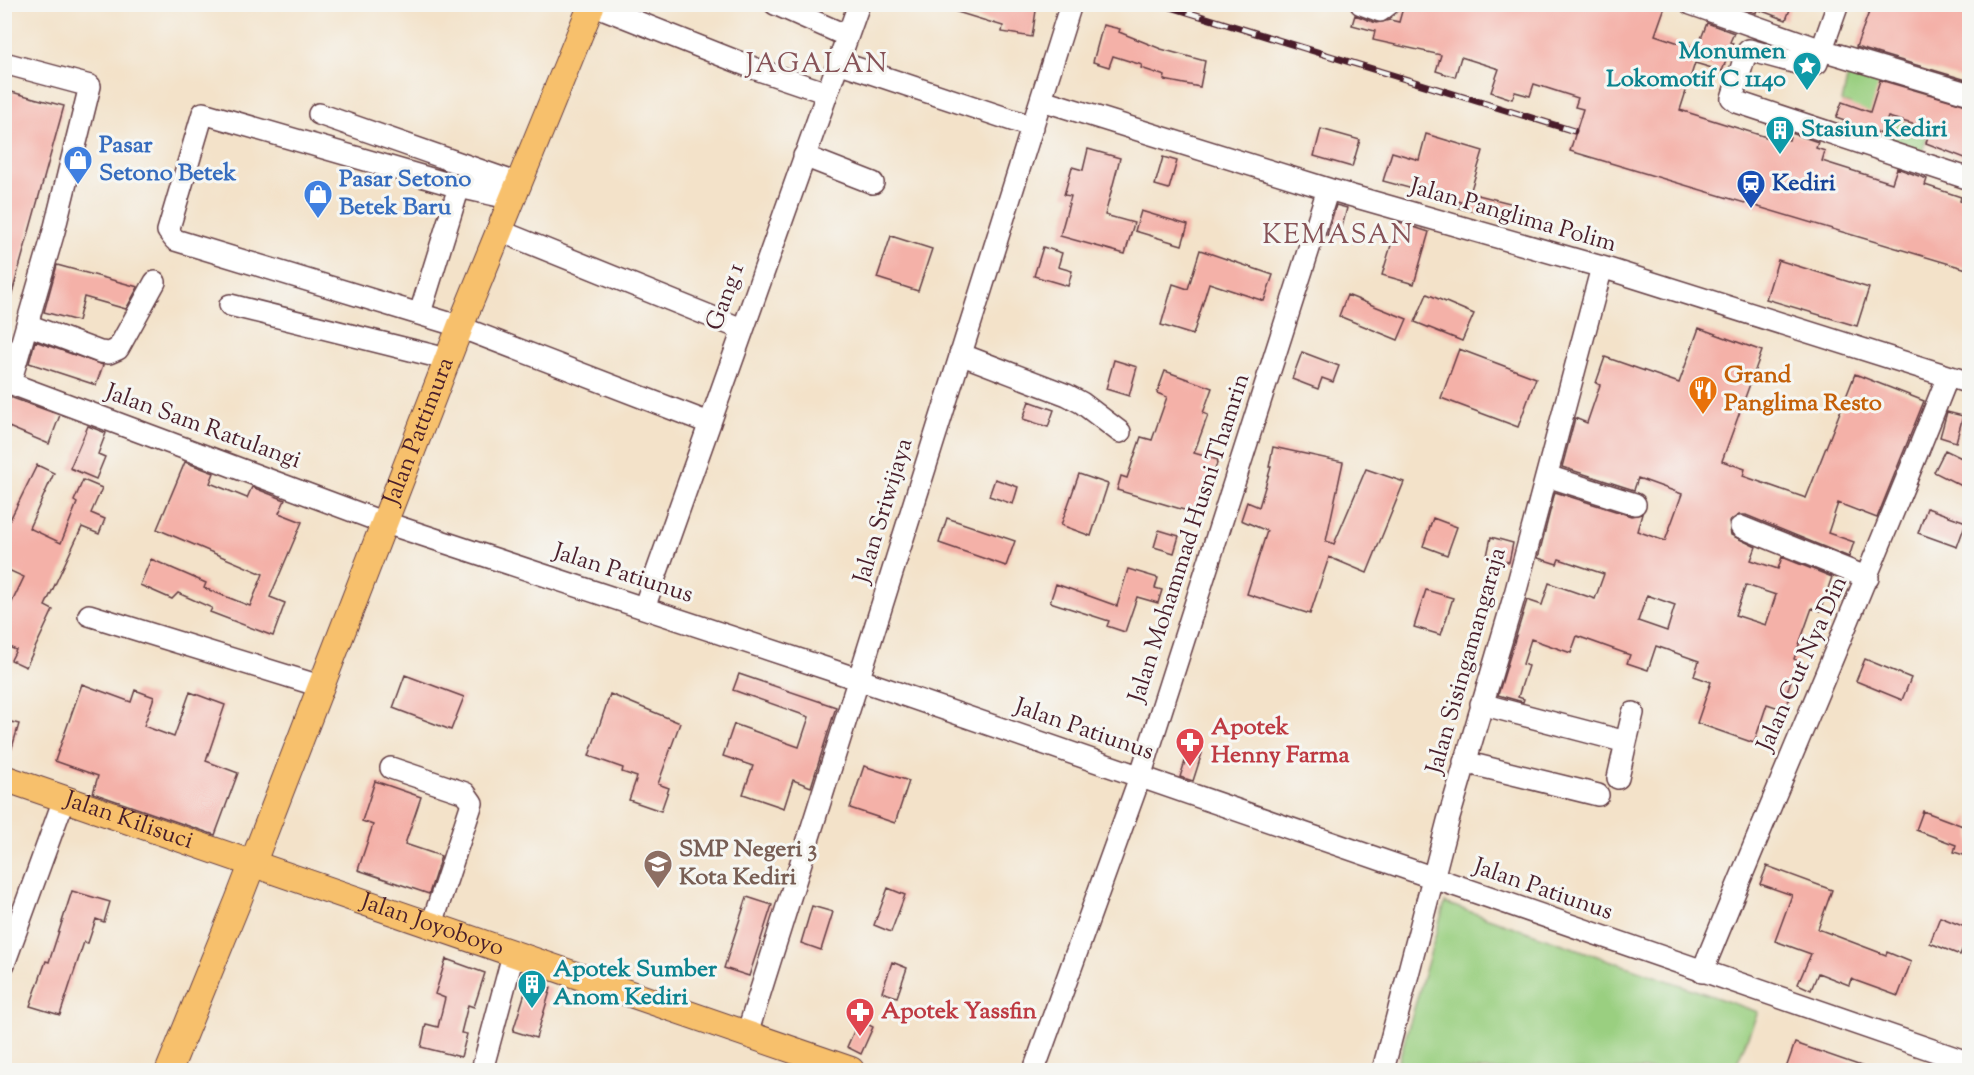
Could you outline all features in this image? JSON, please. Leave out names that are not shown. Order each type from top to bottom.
[{"type":"main road","name":"Jalan Pattimura","points":[[169,1071],[253,862],[447,359],[592,4]]},
{"type":"main road","name":"Jalan Kilisuci","points":[[4,778],[253,862]]},
{"type":"main road","name":"Jalan Joyoboyo","points":[[253,862],[431,927],[851,1071]]},
{"type":"street","points":[[592,4],[756,69],[826,93]]},
{"type":"street","points":[[775,4],[847,36]]},
{"type":"street","name":"Gang 1","points":[[644,608],[859,4]]},
{"type":"street","name":"Jalan Sriwijaya","points":[[747,1034],[1071,4]]},
{"type":"street","points":[[1361,4],[1380,11],[1389,4]]},
{"type":"street","points":[[1691,4],[1822,50],[1970,94]]},
{"type":"street","points":[[1838,4],[1817,63],[1812,66],[1753,50],[1746,53],[1732,98],[1970,179]]},
{"type":"street","points":[[838,62],[1034,127]]},
{"type":"street","points":[[4,63],[90,86],[28,325],[7,382]]},
{"type":"street","name":"Jalan Panglima Polim","points":[[1042,100],[1328,189],[1602,267],[1970,384]]},
{"type":"street","points":[[516,191],[459,187],[203,113],[168,231],[175,240],[460,327],[709,423]]},
{"type":"street","points":[[319,114],[516,191]]},
{"type":"street","points":[[804,156],[873,183]]},
{"type":"street","points":[[420,313],[459,187]]},
{"type":"street","name":"Jalan Mohammad Husni Thamrin","points":[[1034,1071],[1140,777],[1328,189]]},
{"type":"street","points":[[500,231],[742,329]]},
{"type":"street","name":"Jalan Sisingamangaraja","points":[[1383,1071],[1432,879],[1546,476],[1602,267]]},
{"type":"street","points":[[28,325],[100,352],[113,352],[118,349],[155,282]]},
{"type":"street","points":[[230,305],[447,359]]},
{"type":"street","points":[[960,354],[1067,395],[1082,403],[1120,432]]},
{"type":"street","name":"Jalan Cut Nya Din","points":[[1702,972],[1792,751],[1868,578],[1948,376]]},
{"type":"street","name":"Jalan Sam Ratulangi","points":[[7,382],[383,521]]},
{"type":"street","points":[[1546,476],[1635,504]]},
{"type":"street","name":"Jalan Patiunus","points":[[383,521],[859,680],[1970,1063]]},
{"type":"street","points":[[1742,527],[1868,578]]},
{"type":"street","points":[[89,615],[320,686]]},
{"type":"street","points":[[1481,704],[1626,742]]},
{"type":"street","points":[[1618,778],[1633,713]]},
{"type":"street","points":[[1464,762],[1598,795]]},
{"type":"street","points":[[391,768],[465,793],[472,803],[431,927]]},
{"type":"street","points":[[4,964],[64,799]]},
{"type":"street","points":[[482,1071],[513,955]]},
{"type":"green space","points":[[1852,56],[1944,84],[1922,153],[1881,138],[1886,121],[1849,107],[1850,104],[1842,102]]},
{"type":"green space","points":[[1445,903],[1758,1012],[1734,1070],[1396,1070]]},
{"type":"building","points":[[945,4],[1037,4],[1032,37],[1002,32],[1003,26],[944,8]]},
{"type":"building","points":[[1404,4],[1666,4],[1655,35],[1697,49],[1707,23],[1734,33],[1730,42],[1733,43],[1722,71],[1695,63],[1680,110],[1779,141],[1780,138],[1789,140],[1791,133],[1818,142],[1816,148],[1825,151],[1822,161],[1892,183],[1897,168],[1927,179],[1925,185],[1961,197],[1960,201],[1970,205],[1970,270],[1570,151],[1583,109],[1575,107],[1578,98],[1534,84],[1530,96],[1515,92],[1512,99],[1491,92],[1499,69],[1461,57],[1455,77],[1436,71],[1441,55],[1373,40],[1375,31],[1352,25],[1355,15],[1376,23],[1390,20],[1399,22]]},
{"type":"building","points":[[1743,4],[1792,4],[1786,20],[1757,9],[1756,13],[1741,8]]},
{"type":"building","points":[[1872,4],[1970,4],[1970,81],[1856,47]]},
{"type":"building","points":[[1103,25],[1120,29],[1119,32],[1161,49],[1205,61],[1200,87],[1164,80],[1165,76],[1141,68],[1142,65],[1113,56],[1109,67],[1093,62]]},
{"type":"building","points":[[1880,80],[1970,106],[1970,160],[1926,143],[1930,129],[1888,117],[1882,134],[1836,118],[1842,102],[1870,112]]},
{"type":"building","points":[[4,90],[64,106],[9,304],[4,304]]},
{"type":"building","points":[[1321,129],[1360,140],[1352,167],[1314,156]]},
{"type":"building","points":[[1426,134],[1483,151],[1470,193],[1514,204],[1510,221],[1459,208],[1461,202],[1383,181],[1392,152],[1419,160]]},
{"type":"building","points":[[1088,149],[1120,158],[1105,215],[1134,223],[1125,254],[1060,236],[1071,196],[1064,195],[1072,167],[1083,170]]},
{"type":"building","points":[[1163,157],[1177,161],[1169,189],[1155,185]]},
{"type":"building","points":[[1336,205],[1347,208],[1339,239],[1327,235]]},
{"type":"building","points":[[1141,211],[1188,225],[1182,245],[1135,231]]},
{"type":"building","points":[[1398,222],[1429,232],[1414,284],[1382,275]]},
{"type":"building","points":[[891,236],[932,249],[918,291],[877,278]]},
{"type":"building","points":[[1043,247],[1062,253],[1058,267],[1072,271],[1068,286],[1034,276]]},
{"type":"building","points":[[1200,250],[1273,275],[1264,301],[1209,283],[1193,335],[1161,325],[1173,284],[1188,289]]},
{"type":"building","points":[[1778,260],[1869,288],[1857,326],[1766,299]]},
{"type":"building","points":[[57,265],[138,287],[126,309],[84,297],[78,321],[44,312]]},
{"type":"building","points":[[1427,294],[1474,314],[1462,341],[1415,322]]},
{"type":"building","points":[[1347,295],[1407,319],[1398,340],[1339,316]]},
{"type":"building","points":[[1699,328],[1762,351],[1722,461],[1745,469],[1743,476],[1806,498],[1855,374],[1924,401],[1877,518],[1838,503],[1828,533],[1854,542],[1849,557],[1746,515],[1739,515],[1729,522],[1731,535],[1756,547],[1751,560],[1778,569],[1782,557],[1832,577],[1820,611],[1812,608],[1794,659],[1798,661],[1787,692],[1791,693],[1785,710],[1767,704],[1754,743],[1697,723],[1711,682],[1694,676],[1699,661],[1656,646],[1648,670],[1627,663],[1630,655],[1577,636],[1571,653],[1531,639],[1523,664],[1528,666],[1518,697],[1524,699],[1523,702],[1498,695],[1527,600],[1542,605],[1549,583],[1595,599],[1604,574],[1559,559],[1557,564],[1538,558],[1555,492],[1631,516],[1642,514],[1637,531],[1665,541],[1682,494],[1638,478],[1634,490],[1562,467],[1575,418],[1587,423],[1600,385],[1596,383],[1605,357],[1679,383]],"holes":[[[1746,585],[1776,595],[1766,625],[1735,615]],[[1647,595],[1675,605],[1667,631],[1638,621]]]},
{"type":"building","points":[[35,341],[103,365],[96,385],[29,363]]},
{"type":"building","points":[[1459,349],[1536,378],[1518,427],[1441,398]]},
{"type":"building","points":[[1302,352],[1339,366],[1333,382],[1322,378],[1318,389],[1292,379]]},
{"type":"building","points":[[1114,360],[1137,367],[1129,396],[1106,389]]},
{"type":"building","points":[[1165,371],[1212,388],[1203,413],[1208,415],[1194,453],[1218,460],[1201,515],[1117,490],[1121,476],[1127,478],[1141,437],[1152,440],[1167,397],[1157,393]]},
{"type":"building","points":[[7,396],[60,415],[49,444],[4,425]]},
{"type":"building","points":[[1029,401],[1054,410],[1048,427],[1023,419]]},
{"type":"building","points":[[1947,412],[1963,416],[1956,442],[1940,437]]},
{"type":"building","points":[[88,426],[106,433],[98,454],[105,457],[96,479],[70,468]]},
{"type":"building","points":[[1273,447],[1343,462],[1326,541],[1334,544],[1366,469],[1404,482],[1367,573],[1329,557],[1310,614],[1247,594],[1267,531],[1241,520],[1247,502],[1259,507],[1271,467],[1269,467]]},
{"type":"building","points":[[1945,450],[1970,462],[1970,490],[1934,472]]},
{"type":"building","points":[[185,462],[214,473],[210,483],[247,498],[252,487],[285,500],[279,513],[302,522],[270,597],[285,603],[273,636],[210,612],[212,608],[178,593],[172,599],[140,585],[151,559],[206,583],[204,588],[250,606],[263,574],[157,529]]},
{"type":"building","points":[[37,465],[54,473],[29,528],[61,543],[77,503],[74,501],[83,480],[102,488],[91,513],[105,519],[99,534],[82,527],[45,606],[53,610],[26,667],[11,660],[16,650],[4,645],[4,619],[24,577],[4,568],[4,532]]},
{"type":"building","points":[[1079,474],[1108,484],[1091,536],[1061,525]]},
{"type":"building","points":[[995,479],[1018,487],[1013,504],[989,496]]},
{"type":"building","points":[[1927,508],[1966,522],[1957,547],[1918,533]]},
{"type":"building","points":[[947,518],[1015,541],[1006,566],[939,543]]},
{"type":"building","points":[[1433,518],[1457,527],[1447,555],[1423,546]]},
{"type":"building","points":[[1159,530],[1179,536],[1174,553],[1154,547]]},
{"type":"building","points":[[1491,537],[1513,543],[1509,562],[1487,556]]},
{"type":"building","points":[[1128,569],[1158,578],[1155,588],[1162,590],[1158,603],[1137,597],[1125,632],[1107,626],[1109,621],[1050,602],[1056,584],[1117,606]]},
{"type":"building","points":[[1426,590],[1453,598],[1441,635],[1414,627]]},
{"type":"building","points":[[1865,659],[1911,678],[1902,700],[1856,681]]},
{"type":"building","points":[[739,674],[836,707],[811,787],[793,780],[784,808],[743,794],[753,766],[723,756],[734,724],[799,747],[809,717],[733,690]]},
{"type":"building","points":[[405,675],[464,697],[451,730],[393,708]]},
{"type":"building","points":[[82,684],[131,702],[135,690],[154,697],[144,726],[174,737],[190,692],[225,705],[206,761],[238,773],[215,835],[93,793],[98,776],[55,761]]},
{"type":"building","points":[[610,694],[680,723],[658,784],[669,788],[661,811],[629,800],[637,777],[622,772],[623,768],[589,756]]},
{"type":"building","points":[[4,720],[19,724],[8,761],[4,761]]},
{"type":"building","name":"Apotek Henny Farma","points":[[1189,749],[1202,753],[1193,781],[1180,777]]},
{"type":"building","points":[[864,766],[909,781],[895,823],[850,808]]},
{"type":"building","points":[[375,781],[421,797],[405,844],[441,856],[429,894],[358,870],[373,825],[362,821]]},
{"type":"building","points":[[1923,811],[1963,826],[1970,814],[1970,857],[1954,852],[1956,845],[1916,830]]},
{"type":"building","points":[[1767,866],[1832,890],[1818,929],[1911,962],[1898,996],[1851,979],[1849,985],[1818,973],[1811,990],[1798,984],[1811,954],[1775,941],[1792,895],[1760,884]]},
{"type":"building","points":[[888,888],[905,895],[891,932],[874,925]]},
{"type":"building","points":[[72,891],[110,902],[104,922],[96,919],[88,943],[84,942],[60,1015],[30,1006],[46,961],[49,962]]},
{"type":"building","points":[[747,897],[772,905],[749,976],[724,968]]},
{"type":"building","points":[[812,906],[833,912],[821,950],[801,943]]},
{"type":"building","points":[[1940,917],[1970,929],[1970,953],[1962,950],[1960,955],[1930,943]]},
{"type":"building","points":[[446,959],[485,973],[474,1007],[468,1005],[461,1033],[467,1034],[461,1057],[421,1047],[426,1024],[438,1027],[445,998],[435,994]]},
{"type":"building","points":[[892,962],[907,968],[897,997],[882,992]]},
{"type":"building","name":"Apotek Sumber Anom Kediri","points":[[529,980],[551,988],[536,1038],[513,1031]]},
{"type":"building","name":"Apotek Yassfin","points":[[859,1020],[873,1027],[861,1054],[847,1047]]},
{"type":"building","points":[[1795,1043],[1867,1068],[1867,1071],[1785,1071]]},
{"type":"railway","points":[[1161,4],[1574,131]]},
{"type":"place","name":"Monumen Lokomotif C 1140","points":[[1807,92]]},
{"type":"place","name":"Stasiun Kediri","points":[[1780,156]]},
{"type":"place","name":"Pasar Setono Betek","points":[[78,186]]},
{"type":"place","name":"Kediri","points":[[1751,210]]},
{"type":"place","name":"Pasar Setono Betek Baru","points":[[318,220]]},
{"type":"place","name":"Grand Panglima Resto","points":[[1703,416]]},
{"type":"place","name":"Apotek Henny Farma","points":[[1190,768]]},
{"type":"place","name":"SMP Negeri 3 Kota Kediri","points":[[658,890]]},
{"type":"place","name":"Apotek Sumber Anom Kediri","points":[[532,1010]]},
{"type":"place","name":"Apotek Yassfin","points":[[860,1038]]},
{"type":"district","name":"JAGALAN","points":[[817,65]]},
{"type":"district","name":"KEMASAN","points":[[1338,236]]}]
